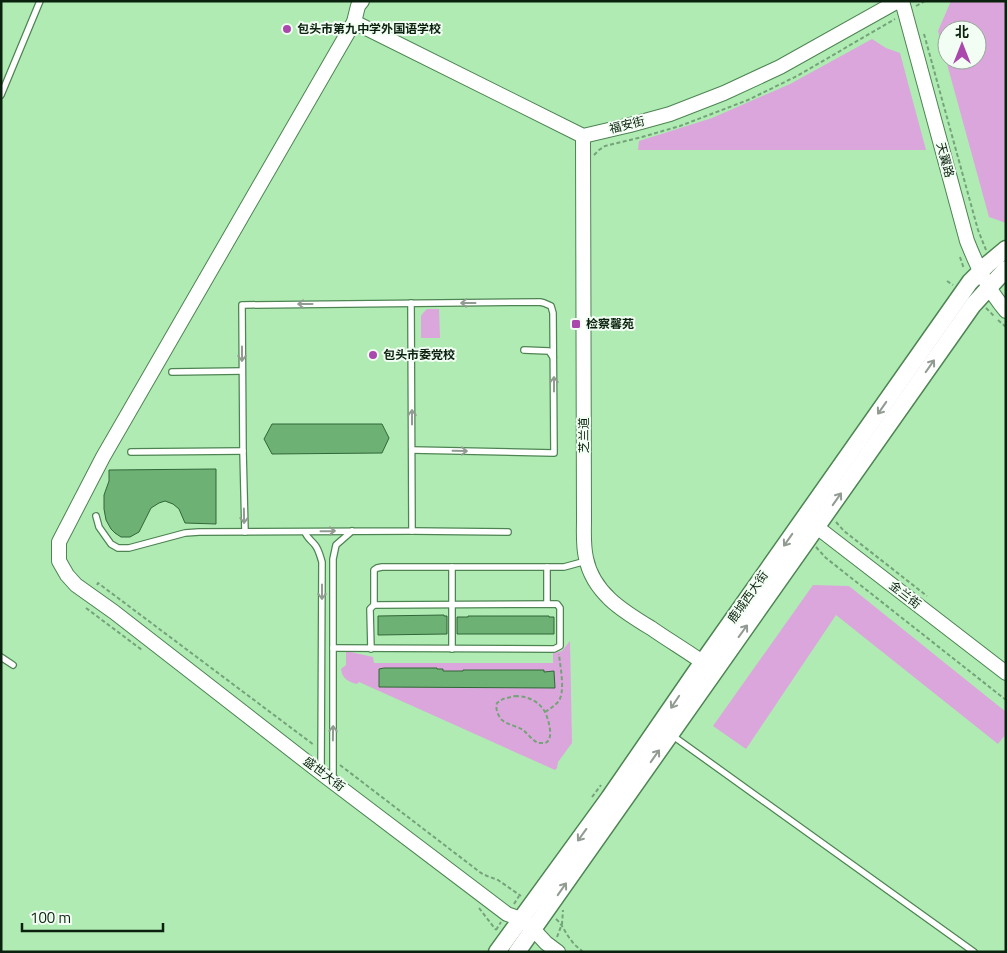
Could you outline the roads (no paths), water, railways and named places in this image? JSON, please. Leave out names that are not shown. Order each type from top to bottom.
[{"type":"main road","name":"鹿城西大街","points":[[517,952],[527,924],[609,798],[709,667],[810,528],[827,513],[973,305],[989,286],[1006,249]]},
{"type":"main road","name":"鹿城西大街","points":[[497,952],[527,924],[671,734],[709,667],[726,654],[970,282],[981,271],[999,264]]},
{"type":"street","points":[[362,1],[358,6],[354,22],[583,136]]},
{"type":"street","name":"福安街","points":[[583,136],[670,114],[724,93],[780,67],[898,1]]},
{"type":"street","name":"天翼路","points":[[902,1],[967,240],[995,298],[1006,311]]},
{"type":"street","name":"盛世大街","points":[[354,22],[103,457],[59,542],[59,561],[67,575],[76,585],[114,612],[321,773],[507,914],[527,924],[558,952]]},
{"type":"street","name":"芝兰道","points":[[583,136],[584,547],[587,561],[598,586],[607,597],[622,610],[709,667]]},
{"type":"street","name":"金兰街","points":[[810,528],[1006,673]]},
{"type":"lane","points":[[1,95],[40,1]]},
{"type":"lane","points":[[245,532],[242,305],[540,302],[551,306],[553,313],[554,357],[554,453],[412,450]]},
{"type":"lane","points":[[411,303],[412,531]]},
{"type":"lane","points":[[524,350],[549,351],[554,357]]},
{"type":"lane","points":[[172,372],[242,371]]},
{"type":"lane","points":[[131,452],[243,451]]},
{"type":"lane","points":[[96,516],[99,527],[106,538],[118,548],[129,548],[185,533],[199,532],[508,532]]},
{"type":"lane","points":[[333,782],[333,559],[336,545],[352,531]]},
{"type":"lane","points":[[305,532],[307,538],[318,550],[322,562],[321,773]]},
{"type":"lane","points":[[374,605],[374,570],[377,568],[564,567],[587,561]]},
{"type":"lane","points":[[452,567],[452,649]]},
{"type":"lane","points":[[546,567],[547,604]]},
{"type":"lane","points":[[333,648],[554,649],[558,648],[560,644],[560,608],[557,604],[374,605],[370,609],[371,648]]},
{"type":"lane","points":[[1,657],[13,665]]},
{"type":"lane","points":[[671,734],[974,952]]},
{"type":"place","name":"包头市第九中学外国语学校","points":[[287,29]]},
{"type":"place","name":"检察馨苑","points":[[576,324]]},
{"type":"place","name":"包头市委党校","points":[[373,355]]}]
